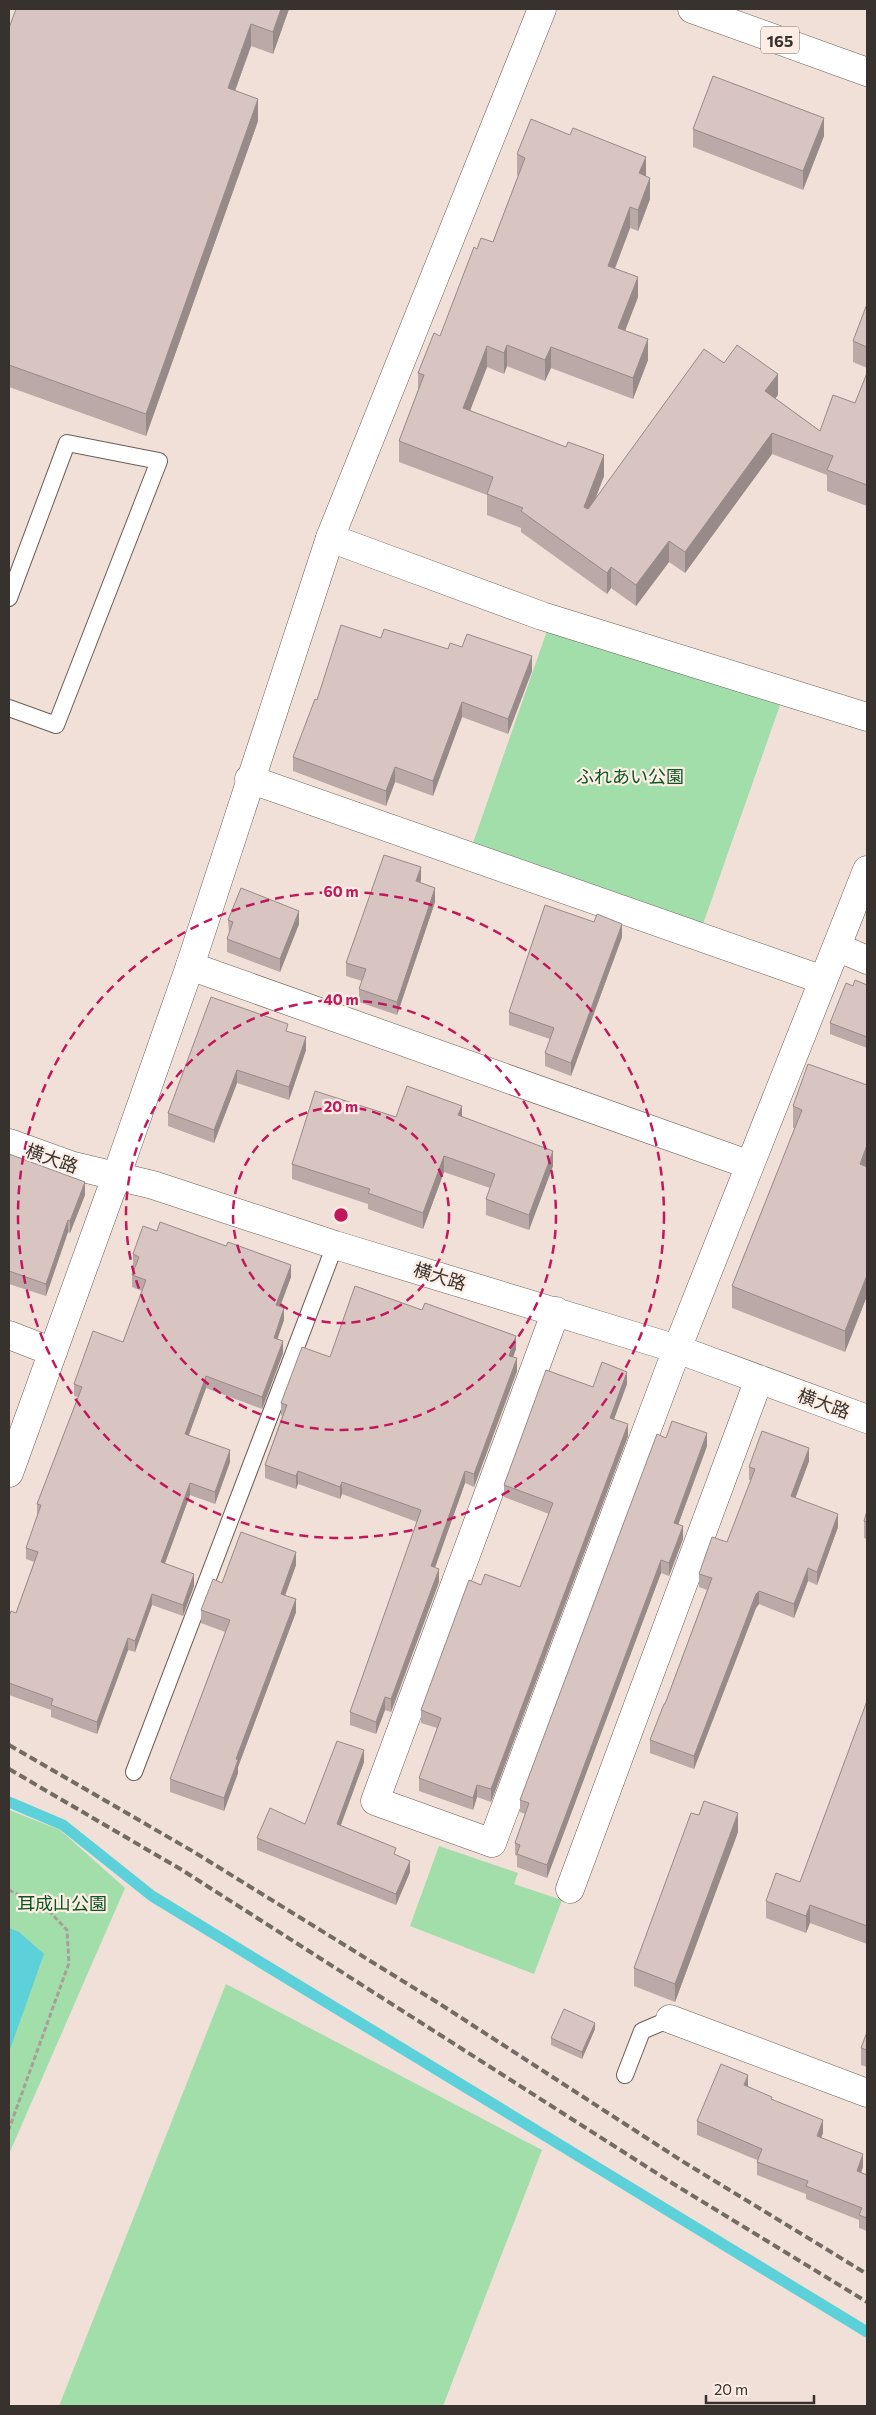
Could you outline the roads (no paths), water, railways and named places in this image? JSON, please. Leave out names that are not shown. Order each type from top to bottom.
[{"type":"main road","points":[[9,1473],[190,966],[330,538],[542,9]]},
{"type":"main road","name":"165","points":[[692,9],[867,72]]},
{"type":"main road","points":[[330,538],[542,616],[867,717]]},
{"type":"main road","points":[[250,779],[823,980]]},
{"type":"main road","points":[[556,1311],[374,1800],[492,1843],[677,1349],[867,870]]},
{"type":"main road","points":[[837,947],[867,960]]},
{"type":"main road","points":[[190,966],[750,1165]]},
{"type":"main road","name":"横大路","points":[[9,1143],[70,1165],[153,1185],[335,1245],[677,1349],[867,1419]]},
{"type":"main road","points":[[9,1335],[53,1352]]},
{"type":"main road","points":[[570,1889],[759,1379]]},
{"type":"main road","points":[[670,2019],[867,2093]]},
{"type":"lane","points":[[9,598],[68,443],[159,461],[56,725],[9,708]]},
{"type":"lane","points":[[134,1772],[335,1245]]},
{"type":"lane","points":[[625,2075],[642,2031],[670,2019]]},
{"type":"water","points":[[9,1928],[19,1932],[44,1954],[9,2052]]},
{"type":"waterway","points":[[9,1802],[63,1825],[152,1896],[867,2332]]},
{"type":"railway","points":[[9,1745],[194,1852],[440,2004],[682,2161],[867,2274]]},
{"type":"railway","points":[[9,1769],[182,1870],[672,2183],[867,2302]]},
{"type":"park label","name":"ふれあい公園","points":[[630,776]]},
{"type":"park label","name":"耳成山公園","points":[[62,1903]]}]
